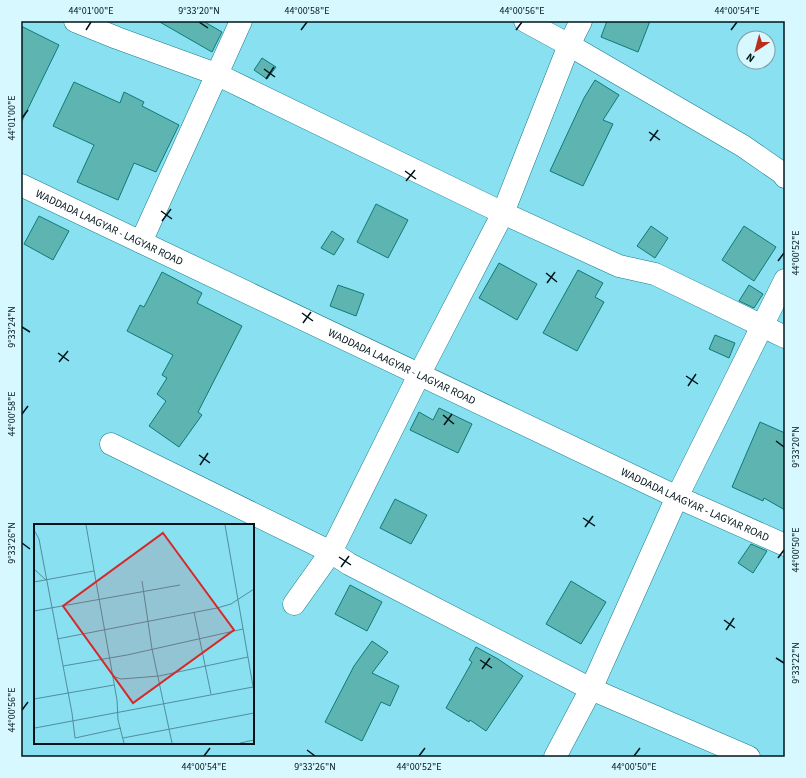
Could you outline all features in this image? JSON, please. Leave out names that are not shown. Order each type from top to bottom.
[{"type":"street","points":[[75,21],[216,74],[503,213],[619,266],[655,274],[785,337]]},
{"type":"street","points":[[141,242],[241,21]]},
{"type":"street","points":[[525,21],[743,146],[782,172],[785,178]]},
{"type":"street","points":[[294,604],[331,552],[419,375],[503,213],[569,45],[581,21]]},
{"type":"street","name":"WADDADA LAAGYAR - LAGYAR ROAD","points":[[21,185],[677,497],[785,545]]},
{"type":"street","points":[[556,757],[591,689],[677,497],[785,280]]},
{"type":"street","points":[[111,444],[331,552],[349,564],[591,689],[749,757]]},
{"type":"building","points":[[158,21],[203,21],[222,32],[212,52]]},
{"type":"building","points":[[607,21],[650,21],[638,52],[601,37]]},
{"type":"building","points":[[21,26],[59,45],[21,123]]},
{"type":"building","points":[[262,58],[276,67],[267,79],[254,70]]},
{"type":"building","points":[[595,80],[619,95],[603,120],[613,124],[583,186],[550,171],[584,98]]},
{"type":"building","points":[[74,82],[120,103],[124,92],[144,102],[142,106],[179,125],[156,172],[134,163],[118,200],[77,182],[94,145],[53,126]]},
{"type":"building","points":[[376,204],[408,220],[388,258],[357,242]]},
{"type":"building","points":[[39,216],[69,231],[53,260],[24,244]]},
{"type":"building","points":[[651,226],[668,238],[655,258],[637,246]]},
{"type":"building","points":[[744,226],[776,247],[754,281],[722,260]]},
{"type":"building","points":[[332,231],[344,239],[334,255],[321,248]]},
{"type":"building","points":[[499,263],[537,284],[517,320],[479,298]]},
{"type":"building","points":[[578,270],[603,283],[595,297],[604,302],[577,351],[543,333]]},
{"type":"building","points":[[162,272],[202,293],[197,303],[242,326],[198,412],[202,415],[179,447],[149,426],[166,401],[157,394],[167,378],[162,375],[173,355],[127,331],[140,305],[144,307]]},
{"type":"building","points":[[338,285],[364,294],[356,316],[330,306]]},
{"type":"building","points":[[749,285],[763,294],[754,308],[739,301]]},
{"type":"building","points":[[715,335],[735,343],[729,358],[709,349]]},
{"type":"building","points":[[439,408],[472,424],[458,453],[410,430],[419,412],[433,420]]},
{"type":"building","points":[[760,422],[785,433],[785,510],[764,498],[763,501],[732,487]]},
{"type":"building","points":[[395,499],[427,515],[411,544],[380,528]]},
{"type":"building","points":[[751,544],[767,551],[753,573],[738,563]]},
{"type":"building","points":[[571,581],[606,602],[581,644],[546,624]]},
{"type":"building","points":[[350,585],[382,602],[367,631],[335,614]]},
{"type":"building","points":[[372,641],[388,652],[372,673],[399,686],[390,706],[381,702],[362,741],[325,722],[354,666]]},
{"type":"building","points":[[476,647],[498,659],[523,676],[486,731],[470,720],[469,722],[446,708],[472,662],[469,660]]}]
